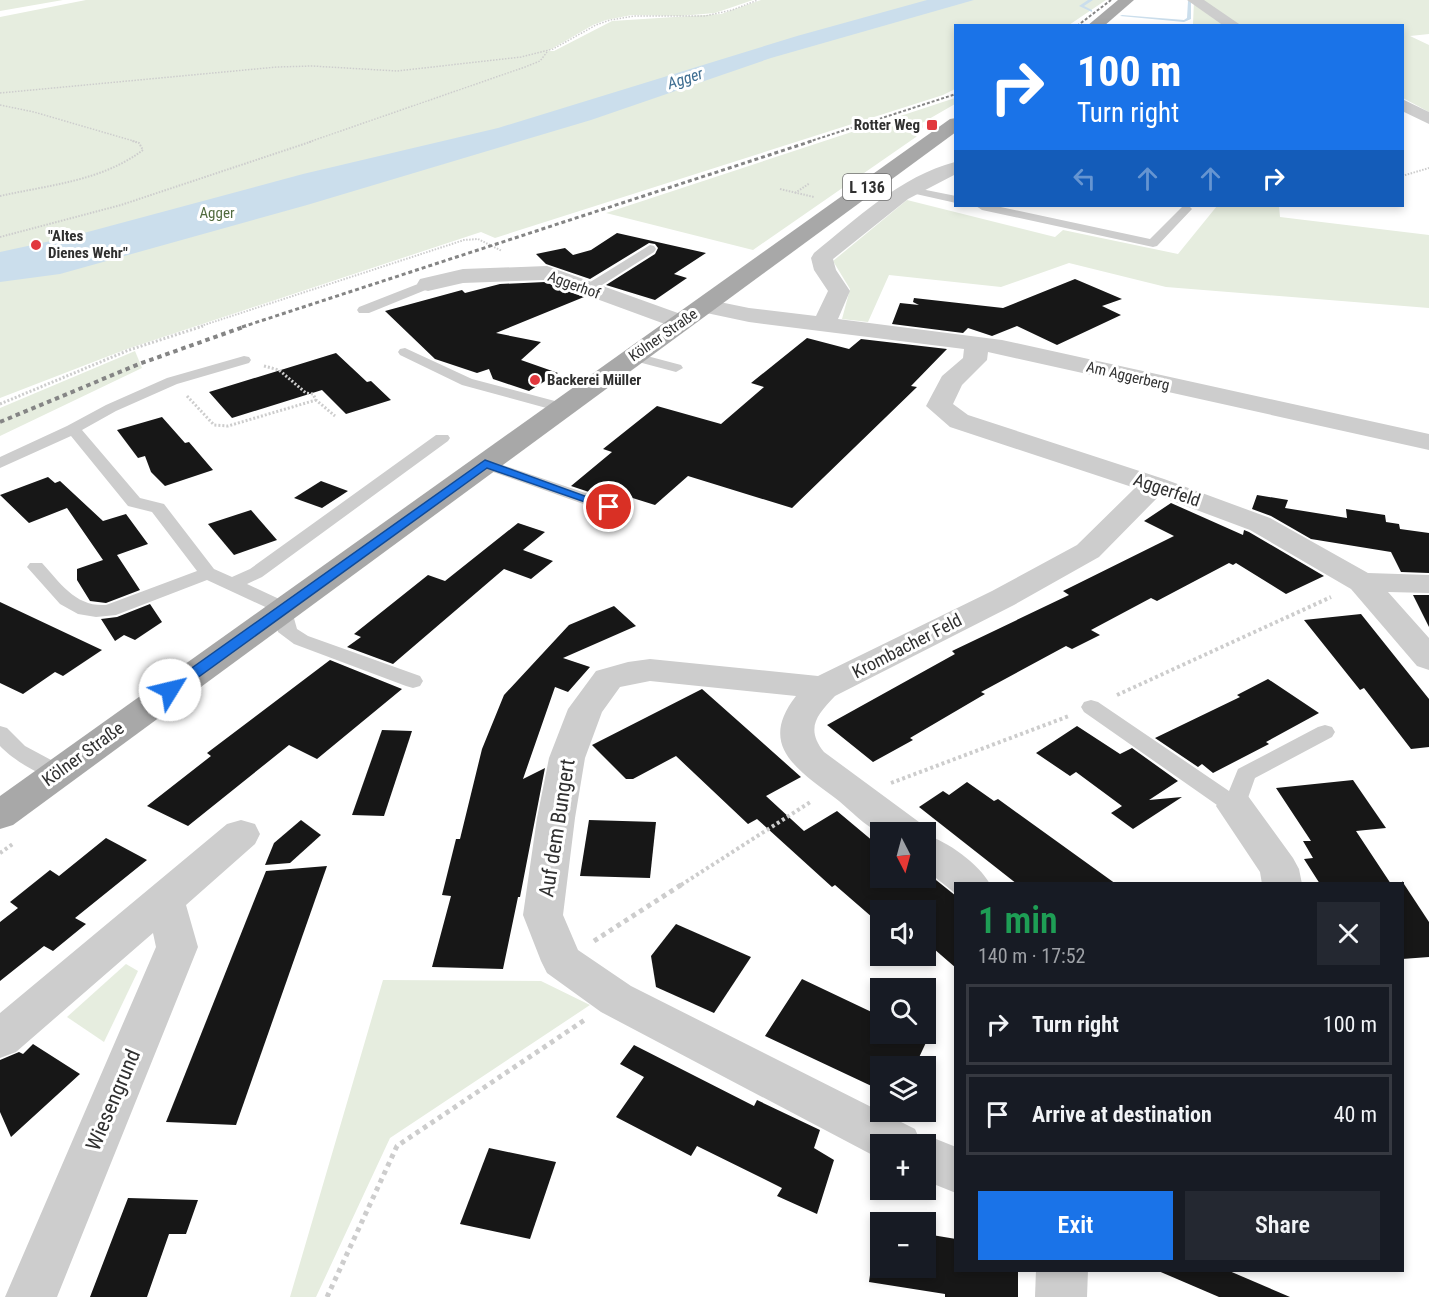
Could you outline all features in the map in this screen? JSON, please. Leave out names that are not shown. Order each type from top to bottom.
[{"type":"main road","points":[[1097,24],[1127,0]]},
{"type":"main road","name":"Kölner Straße","points":[[0,815],[954,124]]},
{"type":"street","points":[[1194,0],[1232,24]]},
{"type":"street","points":[[1404,105],[1429,119]]},
{"type":"street","points":[[824,324],[839,291],[825,270],[822,258],[855,230],[929,177],[954,168]]},
{"type":"street","name":"Aggerhof","points":[[428,284],[462,276],[547,273],[681,322]]},
{"type":"street","name":"Am Aggerberg","points":[[705,306],[749,315],[1013,350],[1429,442]]},
{"type":"street","name":"Aggerfeld","points":[[976,344],[975,360],[951,381],[939,406],[959,421],[1154,485],[1260,524],[1362,582],[1429,659]]},
{"type":"street","name":"Krombacher Feld","points":[[892,822],[811,761],[800,748],[796,733],[802,709],[823,688],[1003,598],[1088,551],[1154,485]]},
{"type":"street","points":[[1362,582],[1429,584]]},
{"type":"street","name":"Auf dem Bungert","points":[[562,961],[543,915],[556,818],[567,758],[585,709],[608,679],[650,670],[823,688]]},
{"type":"street","points":[[1235,806],[1279,869],[1282,882]]},
{"type":"street","points":[[0,1039],[241,834]]},
{"type":"street","points":[[936,857],[967,882]]},
{"type":"street","name":"Wiesengrund","points":[[31,1297],[177,947],[164,900]]},
{"type":"street","points":[[562,961],[616,999],[879,1134]]},
{"type":"street","points":[[936,1162],[954,1171]]},
{"type":"street","points":[[1061,1297],[1062,1272]]},
{"type":"lane","points":[[911,190],[954,200]]},
{"type":"lane","points":[[987,207],[1153,243],[1186,209]]},
{"type":"lane","points":[[586,289],[650,249]]},
{"type":"lane","points":[[364,310],[428,284]]},
{"type":"lane","points":[[405,352],[467,382],[561,407]]},
{"type":"lane","points":[[632,356],[676,368]]},
{"type":"lane","points":[[0,463],[74,429],[111,408],[172,381],[244,360]]},
{"type":"lane","points":[[74,429],[134,502],[158,508],[208,573],[283,608],[288,632],[301,640],[413,681]]},
{"type":"lane","points":[[231,585],[256,573],[442,438]]},
{"type":"lane","points":[[485,464],[609,507]]},
{"type":"lane","points":[[36,567],[66,601],[86,612],[109,610],[208,573]]},
{"type":"lane","points":[[1091,707],[1235,806],[1246,774],[1325,732]]},
{"type":"lane","points":[[0,734],[16,751],[58,773]]},
{"type":"path","points":[[0,93],[277,67],[312,66],[367,71],[412,70],[521,57],[548,51],[610,20],[634,16],[705,16],[732,10],[758,0]]},
{"type":"path","points":[[0,237],[121,206],[224,172],[525,67],[540,61],[548,51]]},
{"type":"path","points":[[0,105],[34,112],[139,143],[143,150],[132,160],[88,176],[0,196]]},
{"type":"path","points":[[1404,175],[1429,168]]},
{"type":"path","points":[[795,193],[810,183]]},
{"type":"path","points":[[0,404],[129,350],[465,240],[478,239],[508,253]]},
{"type":"path","points":[[244,360],[279,370],[306,393],[314,394],[316,400],[335,416]]},
{"type":"path","points":[[172,381],[214,425],[228,426],[316,400]]},
{"type":"path","points":[[562,961],[840,782]]},
{"type":"path","points":[[327,1297],[398,1146],[616,999]]},
{"type":"green space","points":[[0,0],[63,0],[0,11]]},
{"type":"green space","points":[[86,0],[753,0],[715,13],[680,16],[632,15],[606,20],[548,51],[554,51],[612,21],[721,14],[761,0],[1106,0],[1070,24],[954,24],[954,90],[943,95],[495,238],[481,232],[127,349],[0,398],[0,17]]},
{"type":"green space","points":[[1194,0],[1429,0],[1429,34],[1410,36],[1429,45],[1429,112],[1404,99],[1404,24],[1193,24]]},
{"type":"green space","points":[[954,98],[954,105],[922,123],[923,127],[916,137],[753,250],[606,213]]},
{"type":"green space","points":[[907,200],[1055,237],[1063,230],[1178,254],[1216,207],[1279,207],[1280,217],[1429,235],[1429,308],[1166,287],[1069,263],[1001,287],[889,275],[868,322],[842,319],[850,289],[833,261]]},
{"type":"green space","points":[[135,351],[142,368],[0,436],[0,408]]},
{"type":"green space","points":[[126,964],[138,971],[104,1042],[67,1017]]},
{"type":"green space","points":[[383,980],[541,981],[590,1005],[390,1138],[316,1297],[290,1297]]},
{"type":"water","name":"Agger","points":[[927,0],[974,0],[771,58],[591,120],[307,205],[60,274],[0,282],[0,252],[69,237],[303,174],[498,128],[797,36]]},
{"type":"building","points":[[617,233],[706,253],[674,274],[687,278],[655,300],[606,285],[655,254],[658,248],[655,244],[649,243],[590,279],[546,264],[536,254],[565,248],[573,255],[591,250]]},
{"type":"building","points":[[1075,279],[1122,299],[1102,306],[1121,315],[1057,345],[1017,326],[992,336],[968,328],[963,333],[892,324],[900,303],[919,305],[913,302],[914,298],[1003,308]]},
{"type":"building","points":[[545,282],[584,297],[496,333],[541,342],[521,360],[558,373],[529,391],[493,379],[489,369],[477,373],[435,359],[385,311],[462,290],[465,293],[500,284]]},
{"type":"building","points":[[807,338],[849,349],[861,339],[947,349],[911,386],[917,387],[792,508],[688,476],[655,505],[607,490],[601,496],[571,486],[612,452],[603,449],[657,406],[721,424],[764,387],[751,383]]},
{"type":"building","points":[[336,353],[367,382],[371,381],[391,400],[346,414],[322,390],[232,418],[209,392]]},
{"type":"building","points":[[162,417],[185,443],[189,442],[213,470],[165,486],[151,472],[145,456],[138,458],[117,430]]},
{"type":"building","points":[[48,477],[55,483],[60,481],[103,521],[126,514],[148,544],[117,555],[140,590],[106,603],[90,601],[77,580],[77,569],[103,560],[67,508],[29,523],[0,495]]},
{"type":"building","points":[[321,481],[348,491],[322,508],[294,498]]},
{"type":"building","points":[[1257,495],[1288,500],[1285,508],[1347,518],[1346,509],[1385,515],[1386,522],[1399,524],[1400,529],[1429,533],[1429,573],[1401,572],[1391,552],[1311,539],[1271,516],[1252,509]]},
{"type":"building","points":[[1171,503],[1243,535],[1244,530],[1249,532],[1324,576],[1286,594],[1236,563],[1233,565],[1229,563],[1157,601],[1151,598],[1091,630],[1100,635],[1072,649],[1066,646],[981,692],[985,694],[910,738],[913,740],[873,762],[827,725],[955,654],[952,651],[1069,595],[1063,591],[1174,536],[1144,521]]},
{"type":"building","points":[[251,510],[277,540],[234,555],[208,524]]},
{"type":"building","points":[[518,523],[545,532],[523,550],[553,561],[531,579],[504,569],[393,664],[347,647],[361,637],[354,634],[428,575],[445,581]]},
{"type":"building","points":[[1413,595],[1429,595],[1429,627]]},
{"type":"building","points":[[0,602],[102,650],[63,676],[55,672],[23,694],[0,683]]},
{"type":"building","points":[[150,604],[162,622],[135,640],[124,635],[115,641],[101,619],[117,617]]},
{"type":"building","points":[[614,606],[636,626],[563,658],[590,667],[568,692],[555,687],[523,779],[545,768],[520,897],[518,897],[503,969],[432,967],[451,896],[442,895],[456,839],[460,839],[482,749],[504,695],[569,625]]},
{"type":"building","points":[[1361,614],[1429,699],[1429,747],[1411,749],[1364,688],[1360,690],[1304,620]]},
{"type":"building","points":[[330,660],[402,689],[317,759],[289,745],[188,826],[147,806],[211,756],[207,753]]},
{"type":"building","points":[[1268,679],[1319,713],[1266,742],[1269,744],[1213,773],[1202,764],[1198,767],[1155,738],[1240,697],[1237,695]]},
{"type":"building","points":[[702,689],[801,777],[766,796],[804,831],[837,811],[870,839],[870,888],[936,888],[936,880],[954,894],[954,966],[936,951],[936,900],[870,900],[870,915],[835,885],[832,887],[757,819],[748,824],[676,756],[633,779],[626,779],[592,745]]},
{"type":"building","points":[[1077,726],[1120,754],[1132,748],[1178,781],[1149,800],[1182,797],[1133,829],[1111,813],[1122,806],[1076,772],[1070,776],[1036,753]]},
{"type":"building","points":[[382,730],[412,731],[384,816],[352,815]]},
{"type":"building","points":[[1353,780],[1386,828],[1356,831],[1390,882],[1319,882],[1304,859],[1313,858],[1303,841],[1311,841],[1276,788]]},
{"type":"building","points":[[967,782],[994,801],[998,799],[1113,882],[1014,882],[919,807],[943,791],[949,795]]},
{"type":"building","points":[[301,820],[321,835],[290,863],[265,865],[274,843]]},
{"type":"building","points":[[589,820],[656,822],[650,878],[580,876]]},
{"type":"building","points":[[106,838],[147,860],[75,918],[86,924],[53,951],[44,946],[0,981],[0,922],[18,908],[10,902],[50,870],[59,876]]},
{"type":"building","points":[[327,866],[236,1125],[166,1122],[266,871]]},
{"type":"building","points":[[1404,884],[1429,922],[1429,957],[1404,959]]},
{"type":"building","points":[[676,924],[751,957],[714,1013],[656,987],[651,956]]},
{"type":"building","points":[[802,979],[870,1011],[870,1044],[925,1044],[920,1056],[870,1056],[870,1085],[765,1036]]},
{"type":"building","points":[[33,1044],[80,1074],[11,1137],[0,1112],[0,1060],[19,1052],[23,1054]]},
{"type":"building","points":[[634,1045],[754,1106],[757,1100],[820,1130],[814,1148],[834,1160],[817,1214],[777,1196],[782,1188],[697,1146],[691,1156],[616,1117],[644,1077],[620,1064]]},
{"type":"building","points":[[489,1148],[556,1162],[530,1239],[460,1224]]},
{"type":"building","points":[[128,1198],[198,1200],[186,1234],[169,1234],[147,1297],[90,1297]]},
{"type":"building","points":[[936,1236],[954,1239],[954,1272],[1018,1272],[1018,1297],[945,1297],[945,1294],[869,1282],[870,1275],[870,1278],[936,1278]]},
{"type":"building","points":[[1161,1272],[1232,1272],[1290,1297],[1219,1297]]},
{"type":"waterway","points":[[1091,0],[1081,6],[1091,11]]},
{"type":"waterway","points":[[1122,16],[1184,21],[1189,19],[1190,1]]},
{"type":"railway","points":[[1080,24],[1111,0]]},
{"type":"railway","points":[[808,142],[954,95]]},
{"type":"railway","points":[[242,327],[812,141]]},
{"type":"railway","points":[[0,422],[139,364],[246,326]]},
{"type":"place","name":"Rotter Weg","points":[[932,125]]},
{"type":"place","name":"\"Altes Dienes Wehr\"","points":[[36,245]]},
{"type":"place","name":"Backerei Müller","points":[[535,380]]},
{"type":"route","points":[[170,690],[485,464],[609,507]]}]
